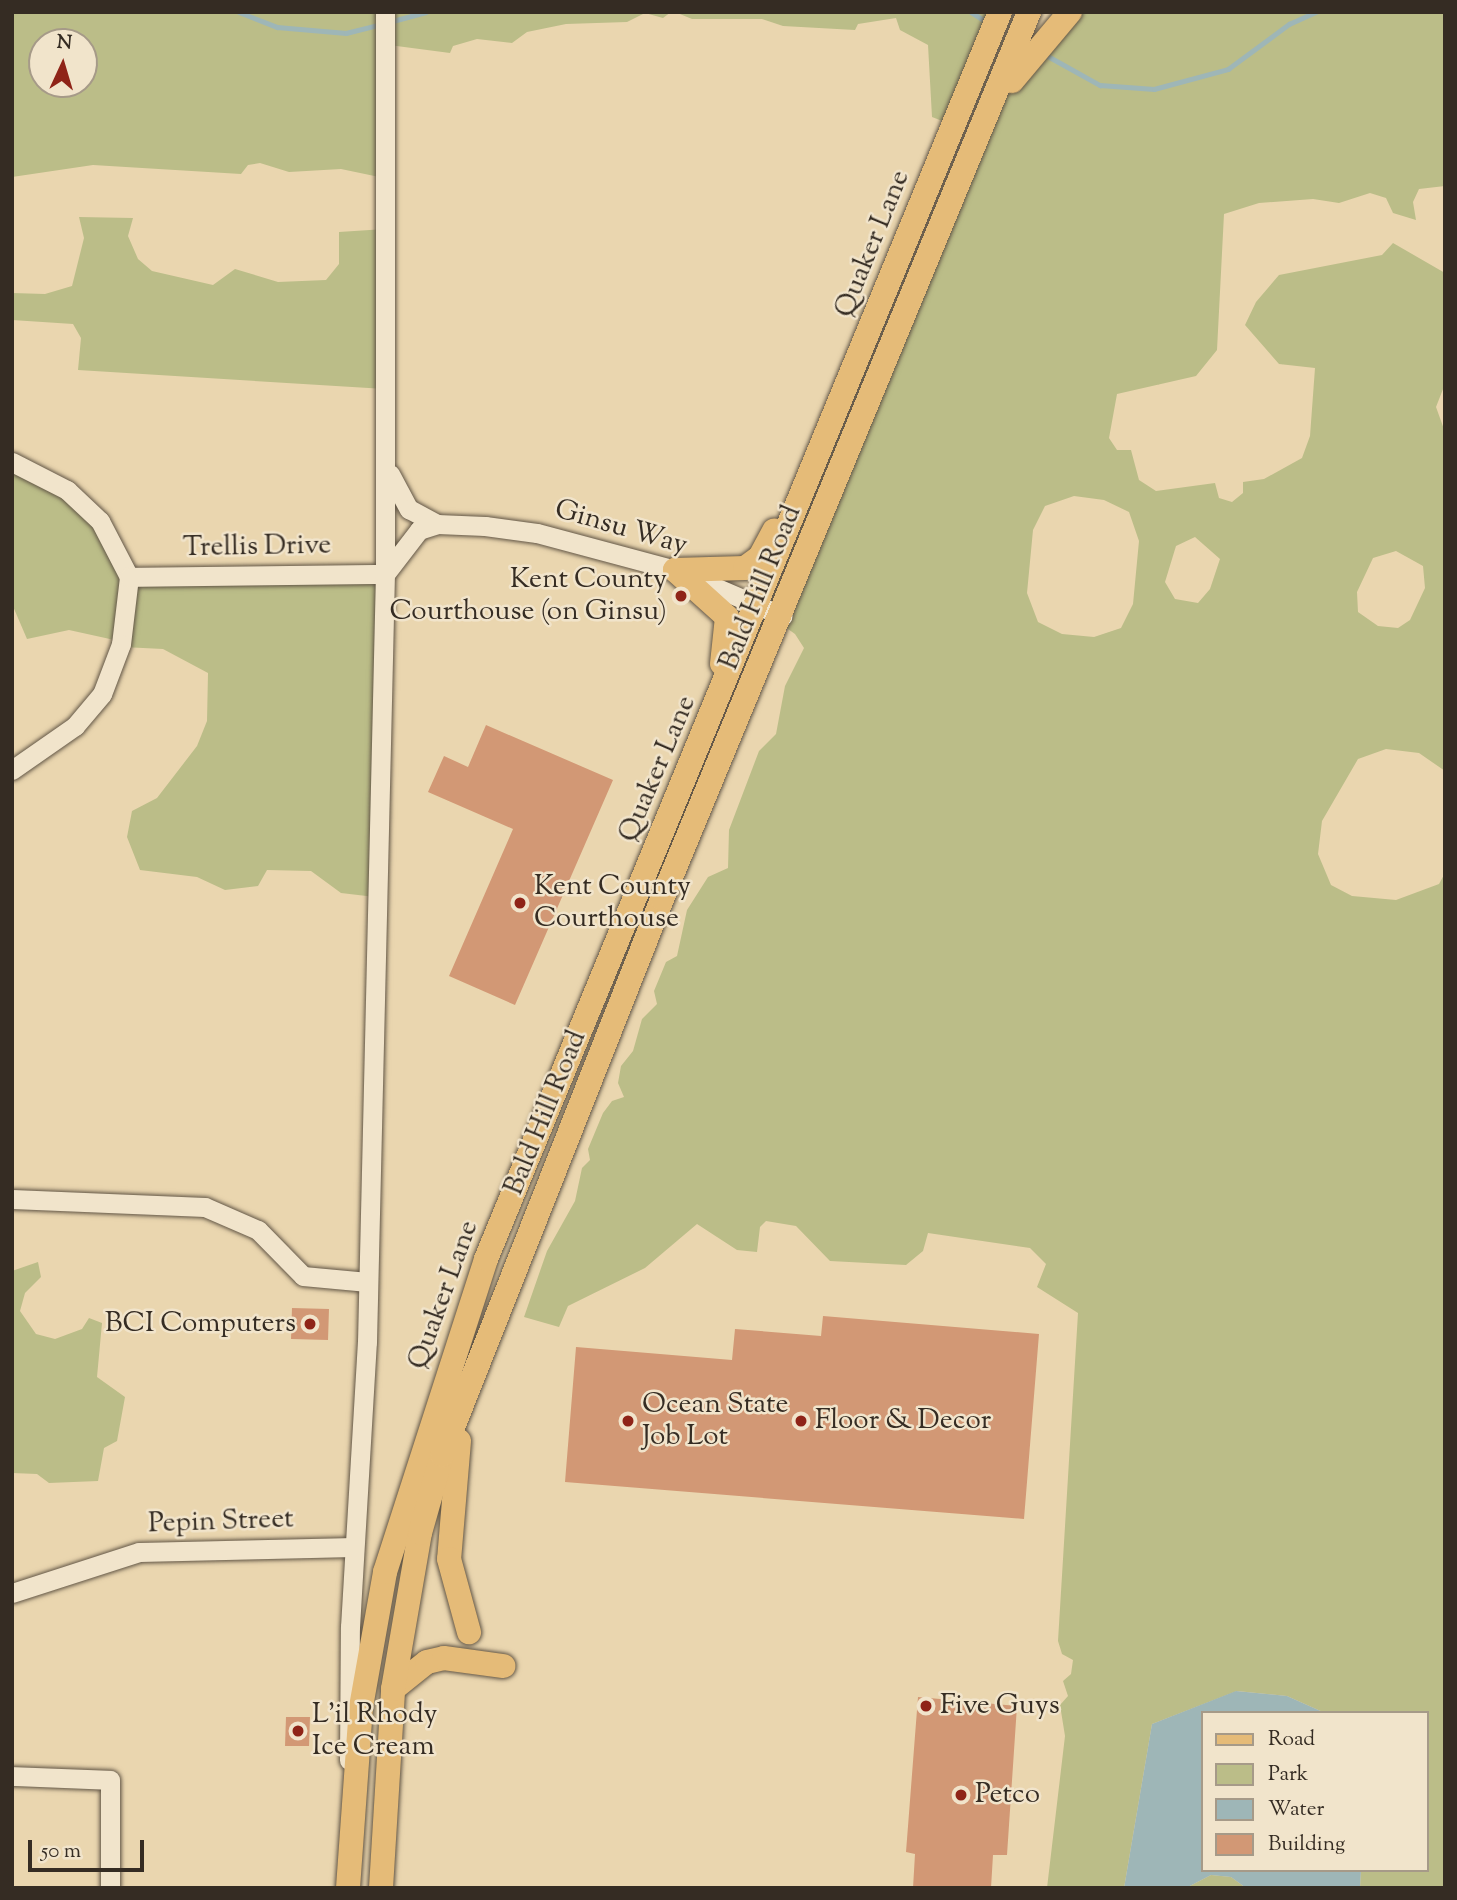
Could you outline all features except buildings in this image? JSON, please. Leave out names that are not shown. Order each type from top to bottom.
[{"type":"main road","name":"Quaker Lane","points":[[348,1886],[352,1803],[385,1572],[414,1469],[486,1259],[758,605],[1000,12]]},
{"type":"main road","name":"Bald Hill Road","points":[[393,1689],[410,1583],[442,1455],[466,1389],[1029,12]]},
{"type":"main road","points":[[974,148],[1036,47],[1070,12]]},
{"type":"main road","points":[[675,570],[725,572],[760,557],[842,400]]},
{"type":"main road","points":[[675,570],[727,617],[728,639],[703,737]]},
{"type":"main road","points":[[466,1389],[449,1559],[469,1632]]},
{"type":"main road","points":[[348,1886],[381,1887],[393,1689],[427,1662],[444,1658],[503,1666]]},
{"type":"street","name":"Quaker Lane","points":[[352,1803],[347,1733],[368,1282],[385,574],[385,12]]},
{"type":"street","name":"Ginsu Way","points":[[385,453],[401,499],[437,524],[537,533],[675,570],[783,616]]},
{"type":"street","points":[[12,462],[67,490],[100,521],[129,577],[121,643],[102,694],[75,726],[12,770]]},
{"type":"street","points":[[385,574],[410,537],[437,524]]},
{"type":"street","name":"Trellis Drive","points":[[129,577],[385,574]]},
{"type":"street","points":[[12,1199],[205,1207],[258,1230],[303,1276],[368,1282]]},
{"type":"street","name":"Pepin Street","points":[[12,1593],[139,1552],[354,1547]]},
{"type":"street","points":[[12,1776],[110,1780],[110,1888]]},
{"type":"green space","points":[[12,12],[671,12],[663,18],[645,13],[627,22],[566,24],[527,32],[512,43],[477,39],[453,46],[450,53],[389,45],[384,178],[341,169],[289,172],[260,163],[248,165],[241,174],[93,165],[12,177]]},
{"type":"green space","points":[[675,12],[997,12],[950,124],[932,117],[928,45],[900,30],[896,18],[858,24],[855,30],[783,26],[762,19],[692,19]]},
{"type":"green space","points":[[1070,12],[1445,12],[1445,186],[1419,189],[1413,202],[1416,220],[1393,213],[1386,198],[1370,193],[1339,203],[1313,199],[1259,203],[1224,214],[1217,350],[1196,376],[1117,394],[1109,438],[1117,450],[1131,450],[1139,480],[1156,491],[1215,483],[1219,498],[1232,502],[1243,493],[1243,482],[1264,479],[1302,458],[1310,436],[1315,368],[1279,364],[1245,325],[1256,302],[1279,275],[1382,255],[1393,243],[1445,273],[1445,384],[1436,407],[1445,432],[1445,771],[1419,753],[1386,749],[1358,759],[1322,821],[1318,854],[1331,885],[1352,896],[1396,900],[1439,884],[1445,873],[1445,1888],[1360,1888],[1361,1872],[1429,1872],[1429,1711],[1321,1711],[1287,1696],[1237,1691],[1152,1724],[1124,1888],[1047,1888],[1065,1736],[1060,1705],[1068,1696],[1063,1681],[1071,1674],[1073,1660],[1062,1654],[1058,1641],[1078,1313],[1037,1287],[1046,1264],[1030,1248],[928,1233],[923,1251],[906,1265],[830,1261],[796,1226],[766,1221],[760,1227],[757,1252],[737,1250],[697,1224],[645,1268],[568,1306],[559,1327],[524,1317],[547,1251],[575,1201],[582,1168],[590,1160],[588,1149],[603,1113],[612,1101],[624,1097],[618,1083],[621,1066],[633,1051],[642,1019],[657,1004],[654,991],[666,962],[677,956],[687,910],[708,877],[728,868],[729,830],[759,751],[776,734],[785,686],[804,648],[795,634],[774,619],[991,113]],"holes":[[[1074,496],[1104,500],[1129,512],[1139,541],[1133,604],[1121,628],[1094,637],[1062,634],[1038,622],[1027,593],[1033,530],[1045,506]],[[1195,537],[1220,559],[1210,589],[1198,603],[1175,599],[1165,582],[1176,546]],[[1396,551],[1423,566],[1425,588],[1410,620],[1398,628],[1378,626],[1358,612],[1357,592],[1373,558]]]},
{"type":"green space","points":[[79,217],[133,218],[128,236],[138,259],[152,271],[213,285],[235,269],[278,282],[326,280],[339,264],[339,232],[385,229],[385,389],[78,370],[81,338],[73,324],[12,320],[12,293],[45,294],[72,286],[84,238]]},
{"type":"green space","points":[[12,460],[62,485],[129,572],[384,573],[375,897],[341,893],[311,871],[267,870],[258,886],[225,890],[197,877],[140,870],[127,837],[132,811],[157,798],[197,746],[207,721],[208,673],[163,649],[123,647],[119,641],[69,630],[27,639],[12,604]]},
{"type":"green space","points":[[38,1262],[41,1277],[25,1293],[20,1311],[36,1334],[55,1339],[82,1329],[89,1318],[102,1323],[97,1377],[125,1397],[117,1441],[104,1448],[98,1481],[49,1483],[37,1474],[12,1473],[12,1271]]},
{"type":"green space","points":[[1211,1875],[1231,1877],[1246,1888],[1186,1888]]},
{"type":"water","points":[[1236,1691],[1287,1696],[1321,1711],[1202,1711],[1202,1872],[1361,1872],[1360,1888],[1246,1888],[1231,1877],[1211,1875],[1186,1888],[1124,1888],[1152,1724]]},
{"type":"waterway","points":[[239,12],[277,27],[346,33],[381,24]]},
{"type":"waterway","points":[[389,22],[426,12]]},
{"type":"waterway","points":[[971,12],[982,19]]},
{"type":"waterway","points":[[1046,55],[1100,85],[1154,89],[1228,69],[1289,24],[1316,12]]},
{"type":"place","name":"Kent County Courthouse (on Ginsu)","points":[[681,596]]},
{"type":"place","name":"Kent County Courthouse","points":[[520,903]]},
{"type":"place","name":"BCI Computers","points":[[310,1324]]},
{"type":"place","name":"Ocean State Job Lot","points":[[628,1421]]},
{"type":"place","name":"Floor & Decor","points":[[801,1421]]},
{"type":"place","name":"Five Guys","points":[[926,1706]]},
{"type":"place","name":"L'il Rhody Ice Cream","points":[[298,1731]]},
{"type":"place","name":"Petco","points":[[961,1795]]}]
